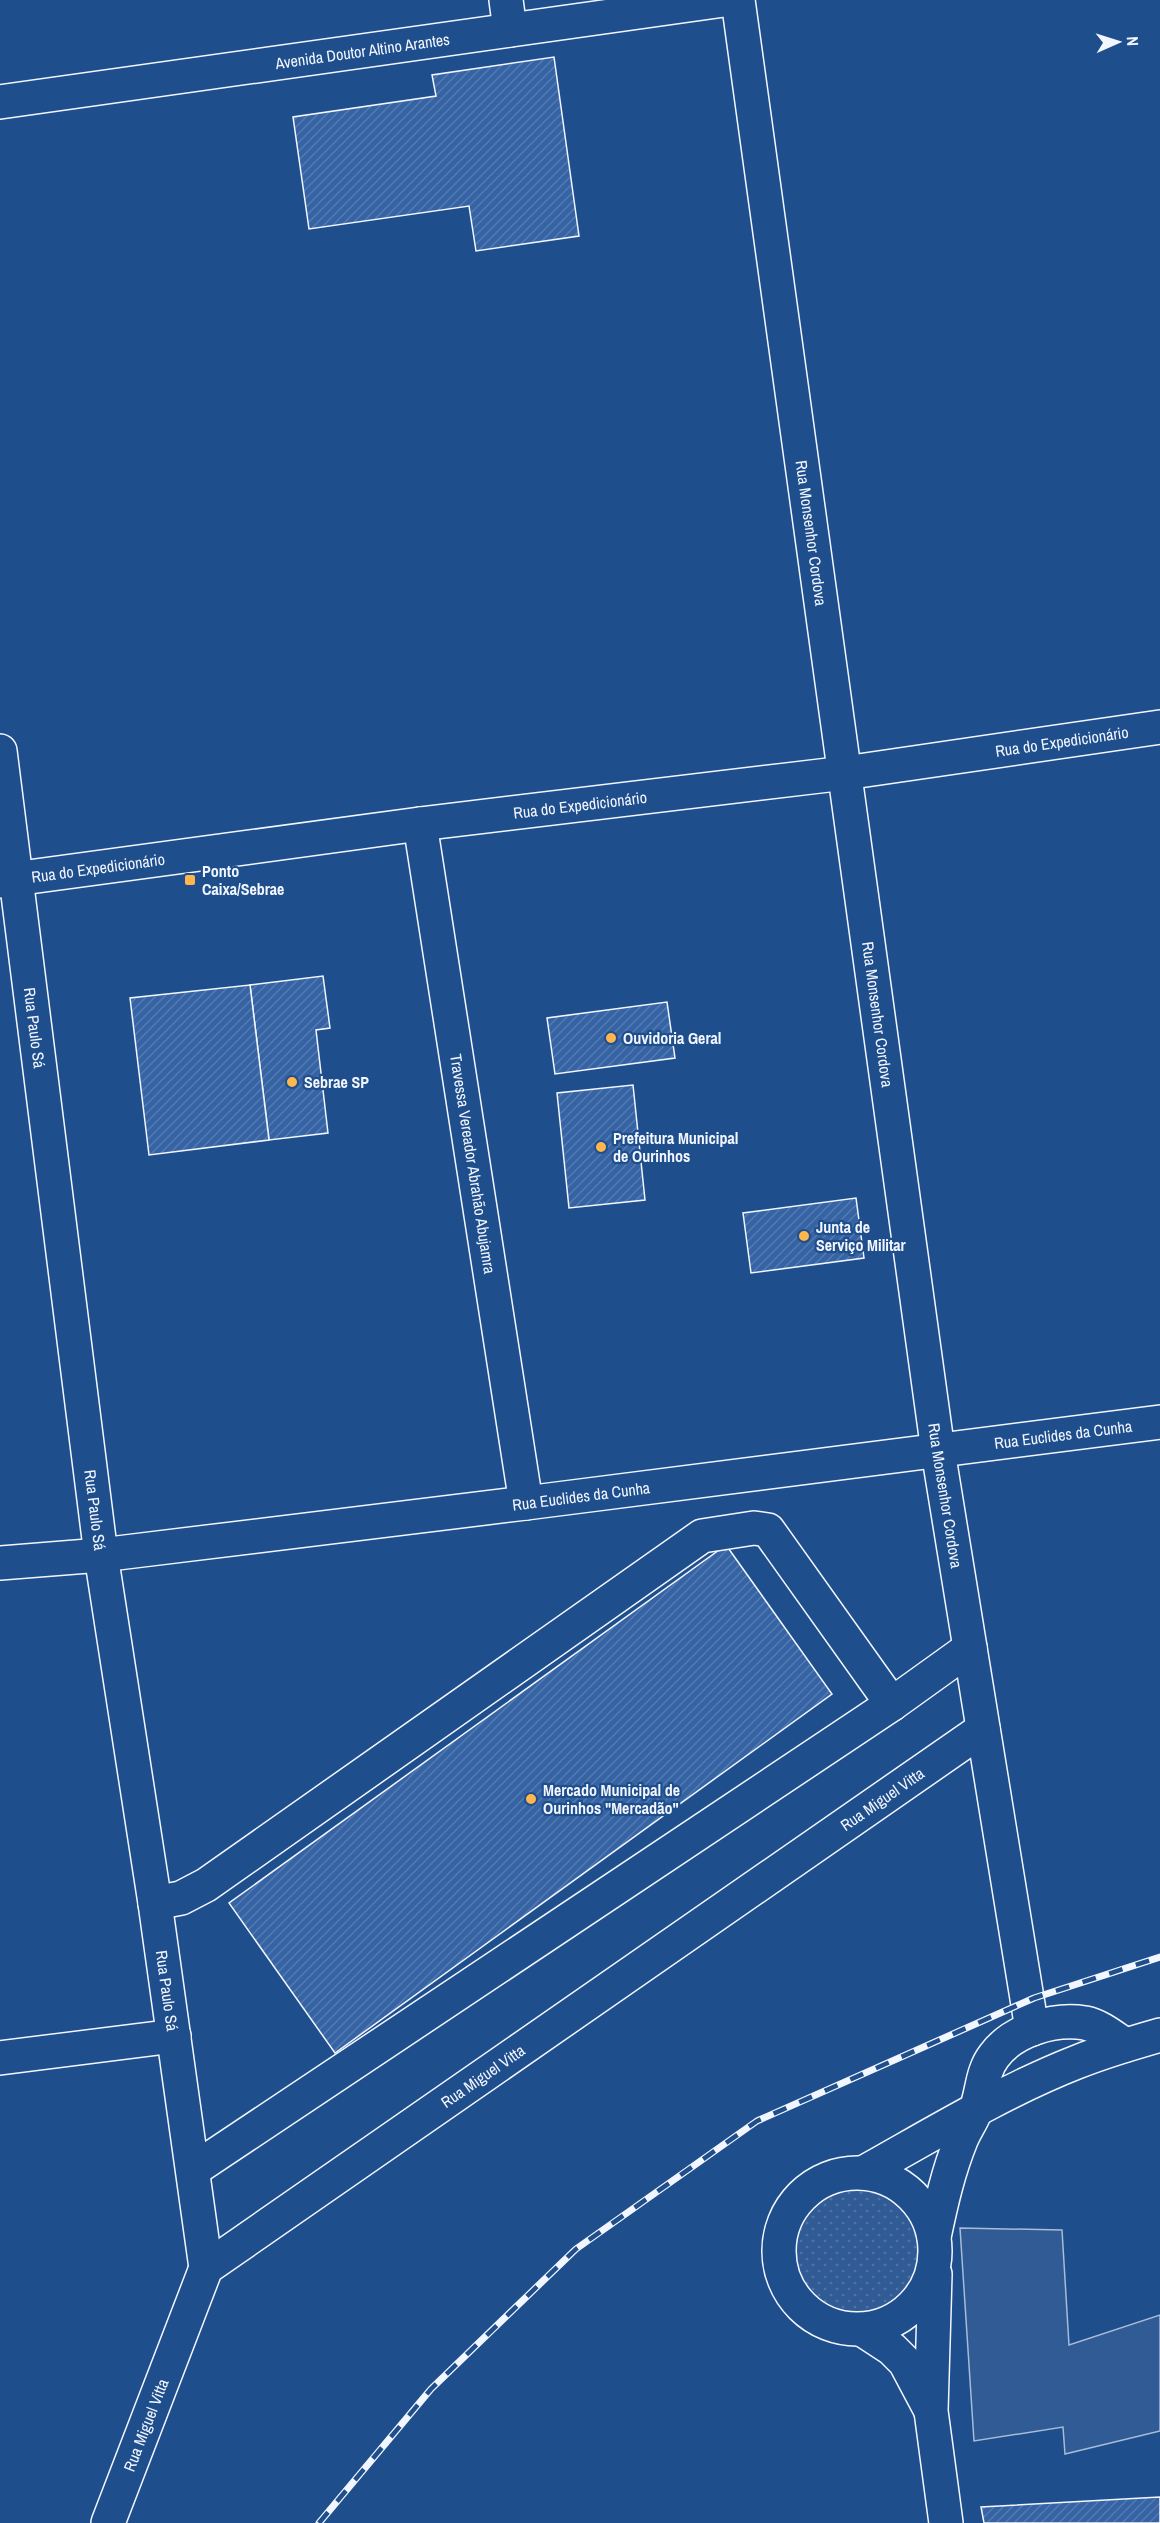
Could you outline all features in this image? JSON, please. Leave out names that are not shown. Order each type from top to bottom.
[{"type":"street","name":"Avenida Doutor Altino Arantes","points":[[0,102],[508,15],[724,0]]},
{"type":"street","name":"Rua Monsenhor Cordova","points":[[738,0],[938,1451],[1032,2029]]},
{"type":"street","name":"Rua do Expedicionário","points":[[8,880],[420,824],[844,773],[1160,727]]},
{"type":"street","name":"Rua Paulo Sá","points":[[0,751],[8,880],[101,1555],[155,1903],[206,2268]]},
{"type":"street","name":"Travessa Vereador Abrahão Abujamra","points":[[420,824],[526,1503]]},
{"type":"street","name":"Rua Euclides da Cunha","points":[[0,1563],[101,1555],[1160,1422]]},
{"type":"street","points":[[155,1903],[181,1898],[206,1885],[702,1536],[754,1528],[768,1530],[892,1704]]},
{"type":"street","points":[[192,2170],[892,1704],[970,1648]]},
{"type":"street","name":"Rua Miguel Vitta","points":[[108,2523],[206,2268],[983,1729]]},
{"type":"street","points":[[946,2523],[931,2411],[935,2248],[926,2213],[909,2192],[887,2178],[862,2172],[839,2174],[818,2183],[800,2198],[786,2217],[780,2240],[780,2263],[787,2285],[800,2304],[818,2319],[839,2328],[863,2330],[884,2325],[903,2315],[920,2299],[930,2280],[935,2248],[941,2200],[962,2138],[976,2110],[981,2080],[993,2056],[1010,2040],[1032,2029],[1063,2022],[1086,2024],[1103,2030],[1125,2045]]},
{"type":"street","points":[[862,2172],[976,2110],[1045,2076],[1125,2045],[1160,2035]]},
{"type":"street","points":[[0,2058],[174,2036]]},
{"type":"street","points":[[863,2330],[892,2349],[905,2362],[931,2411]]},
{"type":"shaded area","points":[[858,2189],[882,2194],[903,2207],[916,2228],[921,2252],[916,2276],[903,2297],[882,2310],[858,2315],[834,2310],[813,2297],[800,2276],[795,2252],[800,2228],[813,2207],[834,2194]]},
{"type":"shaded area","points":[[960,2228],[1062,2230],[1069,2345],[1160,2315],[1160,2431],[1065,2454],[1063,2427],[974,2441]]},
{"type":"building","points":[[554,57],[579,236],[476,251],[469,206],[309,229],[293,117],[436,96],[432,75]]},
{"type":"building","name":"Sebrae SP","points":[[323,976],[330,1028],[316,1030],[328,1133],[269,1140],[250,985]]},
{"type":"building","points":[[250,985],[269,1140],[149,1155],[130,998]]},
{"type":"building","name":"Ouvidoria Geral","points":[[667,1002],[675,1058],[555,1074],[547,1018]]},
{"type":"building","name":"Prefeitura Municipal de Ourinhos","points":[[633,1085],[645,1200],[569,1208],[557,1093]]},
{"type":"building","name":"Junta de Serviço Militar","points":[[856,1198],[864,1258],[751,1273],[743,1213]]},
{"type":"building","name":"Mercado Municipal de Ourinhos \"Mercadão\"","points":[[726,1545],[832,1694],[335,2053],[229,1903]]},
{"type":"building","points":[[1160,2497],[1160,2523],[984,2523],[981,2507]]},
{"type":"railway","points":[[319,2523],[431,2389],[576,2249],[757,2121],[1034,1998],[1160,1957]]},
{"type":"place","name":"Ponto Caixa/Sebrae","points":[[190,880]]},
{"type":"place","name":"Ouvidoria Geral","points":[[611,1038]]},
{"type":"place","name":"Sebrae SP","points":[[292,1082]]},
{"type":"place","name":"Prefeitura Municipal de Ourinhos","points":[[601,1147]]},
{"type":"place","name":"Junta de Serviço Militar","points":[[804,1236]]},
{"type":"place","name":"Mercado Municipal de Ourinhos \"Mercadão\"","points":[[531,1799]]}]
